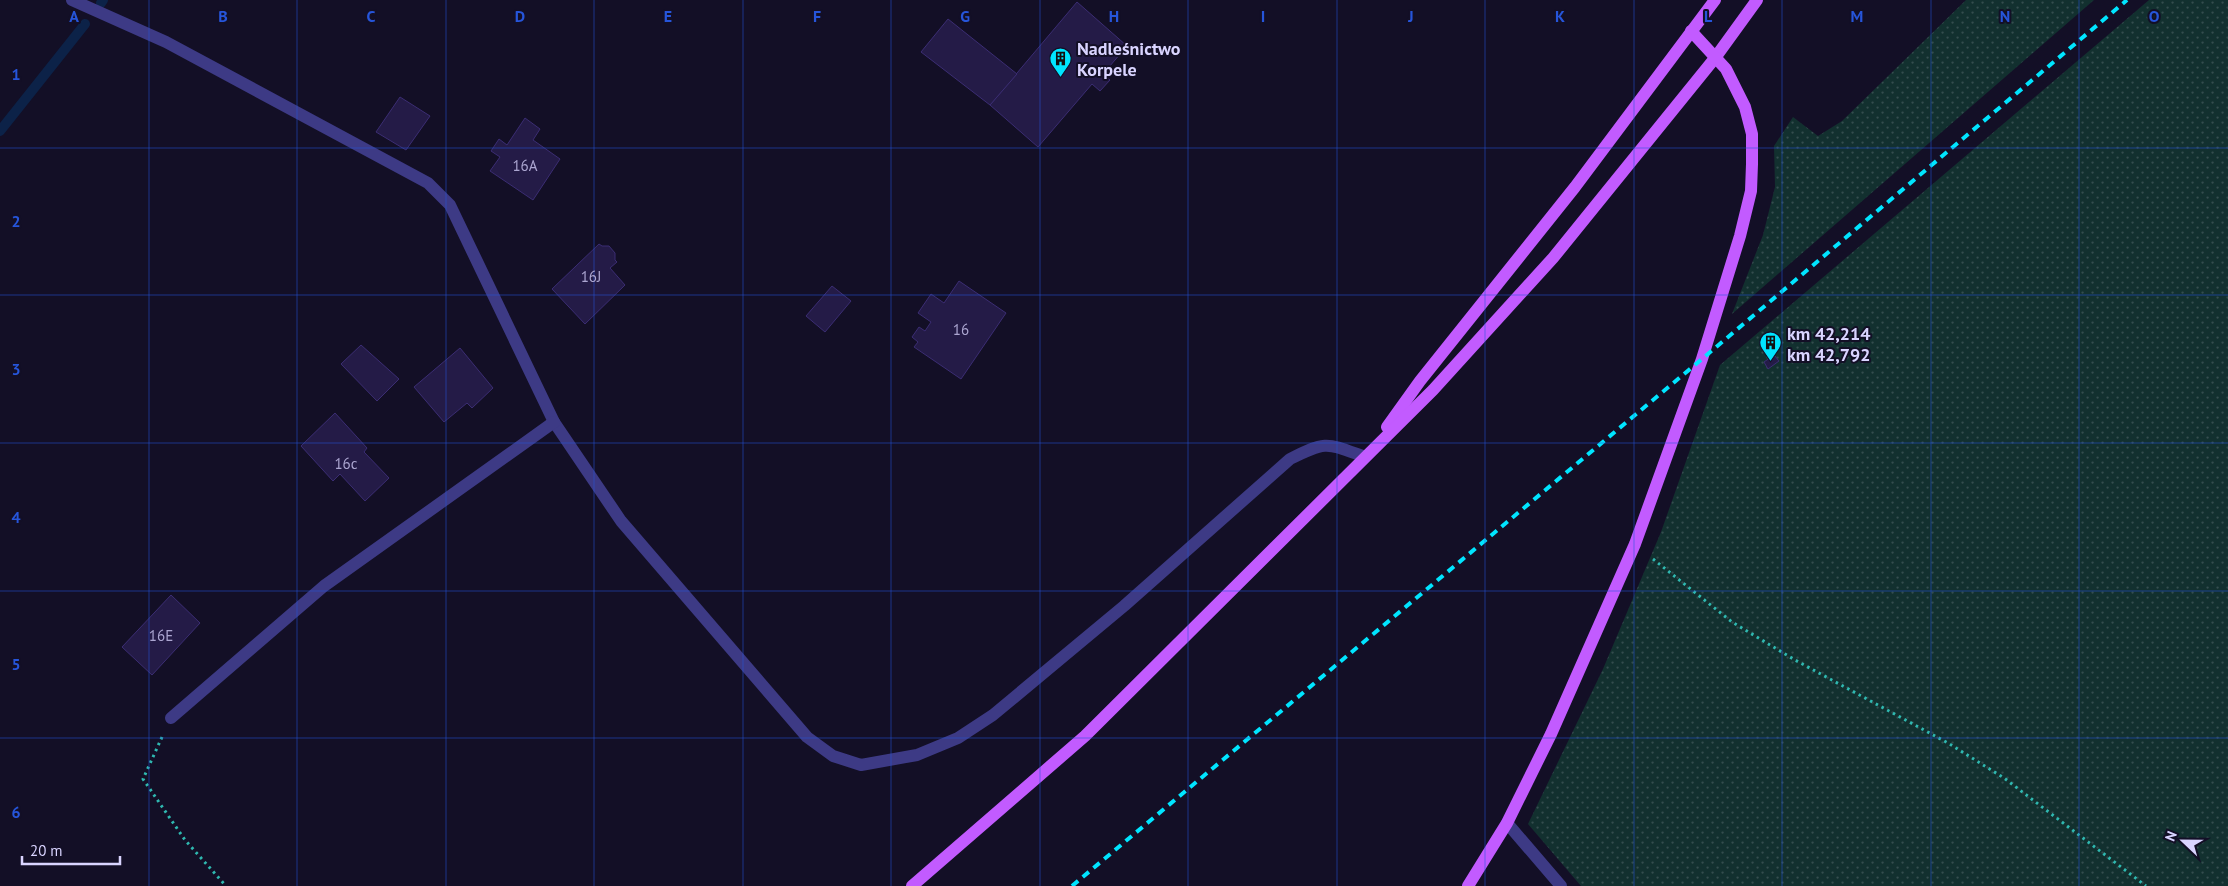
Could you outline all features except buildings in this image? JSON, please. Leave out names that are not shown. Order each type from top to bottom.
[{"type":"main road","points":[[1365,457],[1420,381],[1575,187],[1715,0]]},
{"type":"main road","points":[[912,886],[1085,736],[1433,390],[1553,258],[1715,58],[1758,0]]},
{"type":"main road","points":[[1468,886],[1507,823],[1552,734],[1635,544],[1702,359],[1740,236],[1751,191],[1752,134],[1745,107],[1726,69],[1691,31]]},
{"type":"street","points":[[72,0],[166,42],[428,183],[450,205],[554,422],[622,521],[806,738],[833,756],[861,765],[917,754],[958,738],[993,715],[1124,606],[1290,459],[1314,447],[1331,445],[1365,457]]},
{"type":"street","points":[[171,718],[324,586],[554,422]]},
{"type":"street","points":[[1507,823],[1561,886]]},
{"type":"path","points":[[1635,544],[1732,622],[1795,660],[1948,742],[2004,778],[2146,886]]},
{"type":"path","points":[[171,718],[143,779],[185,840],[226,886]]},
{"type":"green space","points":[[1966,0],[2094,0],[1732,314],[1763,235],[1775,187],[1774,146],[1793,117],[1818,136],[1842,121]]},
{"type":"green space","points":[[2149,0],[2228,0],[2228,886],[1581,886],[1528,824],[1603,669],[1661,532],[1720,365]]},
{"type":"waterway","points":[[0,131],[85,24]]},
{"type":"railway","points":[[1072,886],[1702,359],[2127,0]]},
{"type":"place","name":"Nadleśnictwo Korpele","points":[[1061,77]]},
{"type":"place","name":"km 42,214 km 42,792","points":[[1771,362]]}]
